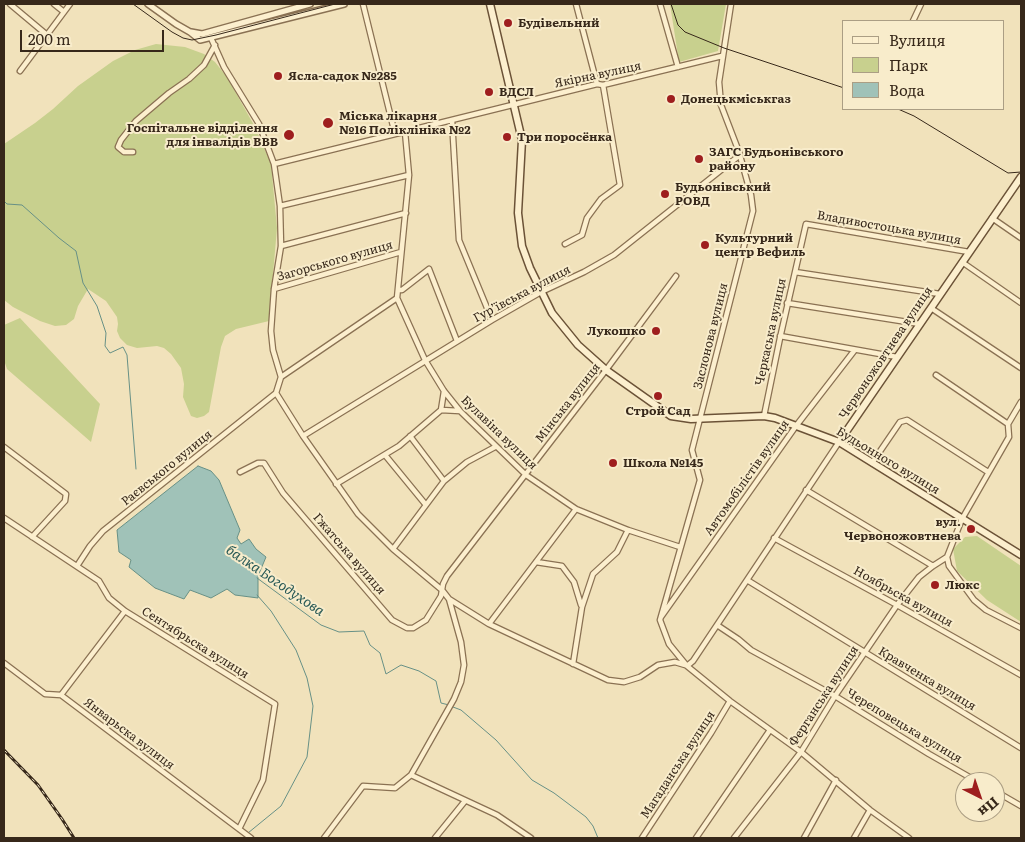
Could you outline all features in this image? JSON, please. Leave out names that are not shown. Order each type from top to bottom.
[{"type":"main road","name":"Будьонного вулиця","points":[[490,4],[522,140],[518,213],[522,246],[530,268],[552,313],[578,345],[606,370],[671,416],[701,419],[764,416],[775,418],[839,442],[1021,555]]},
{"type":"main road","name":"Червоножовтнева вулиця","points":[[839,442],[1021,177]]},
{"type":"street","points":[[10,4],[47,35]]},
{"type":"street","points":[[54,4],[64,12]]},
{"type":"street","points":[[20,71],[70,4]]},
{"type":"street","points":[[148,4],[200,40],[344,4]]},
{"type":"street","points":[[190,32],[202,34],[310,4]]},
{"type":"street","points":[[363,4],[395,134]]},
{"type":"street","points":[[576,4],[597,84]]},
{"type":"street","points":[[660,4],[678,67]]},
{"type":"street","name":"Заслонова вулиця","points":[[660,620],[700,480],[692,450],[753,211],[751,195],[740,155],[722,105],[718,82],[731,4]]},
{"type":"street","points":[[914,20],[922,4]]},
{"type":"street","points":[[211,38],[224,67],[260,124],[274,164],[280,206],[281,246],[274,289],[271,331],[273,350],[281,377],[276,393],[303,436],[358,514],[393,549],[442,590],[449,599],[489,624],[573,664],[608,680],[624,682],[640,677],[658,665],[675,662],[687,666]]},
{"type":"street","points":[[133,152],[124,152],[118,148],[124,135],[136,121],[204,65],[215,45]]},
{"type":"street","name":"Якірна вулиця","points":[[274,164],[597,84],[603,85],[722,56]]},
{"type":"street","points":[[564,244],[582,235],[586,218],[602,199],[620,185],[603,85]]},
{"type":"street","points":[[452,120],[459,240],[492,320]]},
{"type":"street","points":[[281,377],[397,298],[409,175],[405,132]]},
{"type":"street","name":"Гур’ївська вулиця","points":[[303,436],[492,320],[541,292],[584,272],[614,255],[740,155]]},
{"type":"street","points":[[280,206],[409,175]]},
{"type":"street","points":[[281,246],[406,213]]},
{"type":"street","points":[[992,218],[1021,238]]},
{"type":"street","name":"Владивостоцька вулиця","points":[[806,224],[969,252]]},
{"type":"street","name":"Черкаська вулиця","points":[[764,416],[787,303],[806,224]]},
{"type":"street","name":"Загорського вулиця","points":[[274,289],[401,252]]},
{"type":"street","points":[[962,262],[1021,302]]},
{"type":"street","points":[[399,290],[402,290],[429,269],[457,341]]},
{"type":"street","points":[[795,272],[940,294]]},
{"type":"street","name":"Мінська вулиця","points":[[442,590],[447,576],[526,475],[676,276]]},
{"type":"street","name":"Булавіна вулиця","points":[[397,298],[426,360],[444,391],[460,411],[526,475],[576,509],[628,530],[680,547]]},
{"type":"street","points":[[787,303],[920,324]]},
{"type":"street","points":[[931,308],[1021,368]]},
{"type":"street","points":[[780,336],[897,358]]},
{"type":"street","name":"Автомобілістів вулиця","points":[[660,620],[796,426],[854,350]]},
{"type":"street","points":[[936,375],[1008,424]]},
{"type":"street","points":[[336,484],[385,455],[441,410],[444,391]]},
{"type":"street","name":"Раєвського вулиця","points":[[78,566],[90,546],[103,531],[276,393]]},
{"type":"street","points":[[1021,402],[1008,424],[1009,437],[962,519],[948,557],[949,566],[974,600],[986,610],[1021,628]]},
{"type":"street","points":[[441,410],[460,411]]},
{"type":"street","points":[[872,463],[900,422],[907,420],[988,472]]},
{"type":"street","points":[[410,436],[444,481]]},
{"type":"street","name":"Червоножовтнева вулиця","points":[[687,666],[693,661],[839,442]]},
{"type":"street","points":[[393,549],[444,481],[467,462],[495,446]]},
{"type":"street","points":[[4,447],[66,494],[65,501],[32,537]]},
{"type":"street","points":[[385,455],[426,505]]},
{"type":"street","name":"Гжатська вулиця","points":[[240,472],[258,463],[264,463],[283,493],[392,620],[401,626],[414,628],[426,620],[441,596],[442,590]]},
{"type":"street","points":[[806,490],[932,566]]},
{"type":"street","points":[[489,624],[576,509]]},
{"type":"street","name":"Сентябрьска вулиця","points":[[4,518],[99,581],[109,598],[125,611],[275,704],[263,780],[239,829]]},
{"type":"street","points":[[573,664],[582,607],[593,574],[617,552],[628,530]]},
{"type":"street","name":"Ноябрьска вулиця","points":[[774,538],[1021,675]]},
{"type":"street","name":"Ферганська вулиця","points":[[734,838],[801,752],[835,696],[897,605],[919,577],[932,566],[948,557]]},
{"type":"street","points":[[536,562],[562,566],[574,582],[582,607]]},
{"type":"street","name":"Кравченка вулиця","points":[[747,580],[1021,748]]},
{"type":"street","points":[[324,838],[363,786],[395,788],[411,775],[454,699],[461,682],[464,665],[461,642],[449,599]]},
{"type":"street","points":[[61,695],[125,611]]},
{"type":"street","points":[[660,620],[669,644],[687,666],[730,701],[801,752],[905,837]]},
{"type":"street","name":"Череповецька вулиця","points":[[717,624],[751,650],[835,696],[960,772]]},
{"type":"street","name":"Январьска вулиця","points":[[4,663],[45,694],[61,695],[251,838]]},
{"type":"street","name":"Магаданська вулиця","points":[[642,838],[730,701]]},
{"type":"street","points":[[696,838],[770,730]]},
{"type":"street","points":[[411,775],[497,815],[531,838]]},
{"type":"street","points":[[804,838],[836,780]]},
{"type":"street","points":[[1005,797],[1021,806]]},
{"type":"street","points":[[435,838],[464,801]]},
{"type":"street","points":[[854,838],[870,810]]},
{"type":"green space","points":[[670,4],[726,4],[718,51],[679,62]]},
{"type":"green space","points":[[156,44],[185,47],[204,54],[215,62],[227,77],[255,127],[271,164],[277,228],[269,321],[236,329],[225,336],[221,347],[209,412],[197,418],[191,416],[183,397],[184,384],[181,368],[171,354],[164,348],[157,346],[137,348],[127,345],[120,338],[117,331],[117,317],[106,301],[88,289],[78,306],[74,319],[66,325],[55,326],[40,321],[13,307],[4,300],[4,144],[35,123],[78,86],[113,61],[135,50]]},
{"type":"green space","points":[[20,318],[100,404],[91,442],[7,369],[4,360],[4,325]]},
{"type":"green space","points":[[977,536],[1021,566],[1021,622],[987,600],[957,571],[953,549],[965,537]]},
{"type":"water","points":[[198,466],[211,471],[219,480],[240,530],[237,538],[241,544],[249,539],[256,549],[266,557],[258,576],[258,598],[235,595],[227,589],[211,598],[190,590],[184,599],[155,588],[129,567],[131,560],[119,552],[117,530]]},
{"type":"waterway","name":"балка Богодухова","points":[[4,201],[7,204],[22,205],[76,251],[83,283],[97,306],[106,333],[105,346],[110,353],[123,347],[127,355],[136,469]]},
{"type":"waterway","name":"балка Богодухова","points":[[257,578],[321,625],[339,632],[364,631],[370,645],[380,653],[386,674],[401,665],[419,671],[436,681],[441,703],[449,705]]},
{"type":"waterway","points":[[248,833],[281,806],[307,757],[313,706],[307,678],[296,650],[271,611],[257,595]]},
{"type":"waterway","name":"балка Богодухова","points":[[453,707],[461,710],[496,740],[532,780],[554,793],[586,817],[593,826],[598,838]]},
{"type":"tram line","points":[[133,4],[172,32],[192,40],[335,4]]},
{"type":"tram line","points":[[671,4],[678,25],[685,32],[724,48],[842,87]]},
{"type":"tram line","points":[[900,110],[914,116],[1008,173],[1021,172]]},
{"type":"railway","points":[[4,750],[38,785],[74,838]]},
{"type":"place","name":"Будівельний","points":[[508,23]]},
{"type":"place","name":"Ясла-садок №285","points":[[278,76]]},
{"type":"place","name":"ВДСЛ","points":[[489,92]]},
{"type":"place","name":"Донецькміськгаз","points":[[671,99]]},
{"type":"place","name":"Міська лікарня №16 Поліклініка №2","points":[[328,123]]},
{"type":"place","name":"Госпітальне відділення для інвалідів ВВВ","points":[[289,135]]},
{"type":"place","name":"Три поросёнка","points":[[507,137]]},
{"type":"place","name":"ЗАГС Будьонівського району","points":[[699,159]]},
{"type":"place","name":"Будьонівський РОВД","points":[[665,194]]},
{"type":"place","name":"Культурний центр Вефиль","points":[[705,245]]},
{"type":"place","name":"Лукошко","points":[[656,331]]},
{"type":"place","name":"Строй Сад","points":[[658,396]]},
{"type":"place","name":"Школа №145","points":[[613,463]]},
{"type":"place","name":"вул. Червоножовтнева","points":[[971,529]]},
{"type":"place","name":"Люкс","points":[[935,585]]}]
